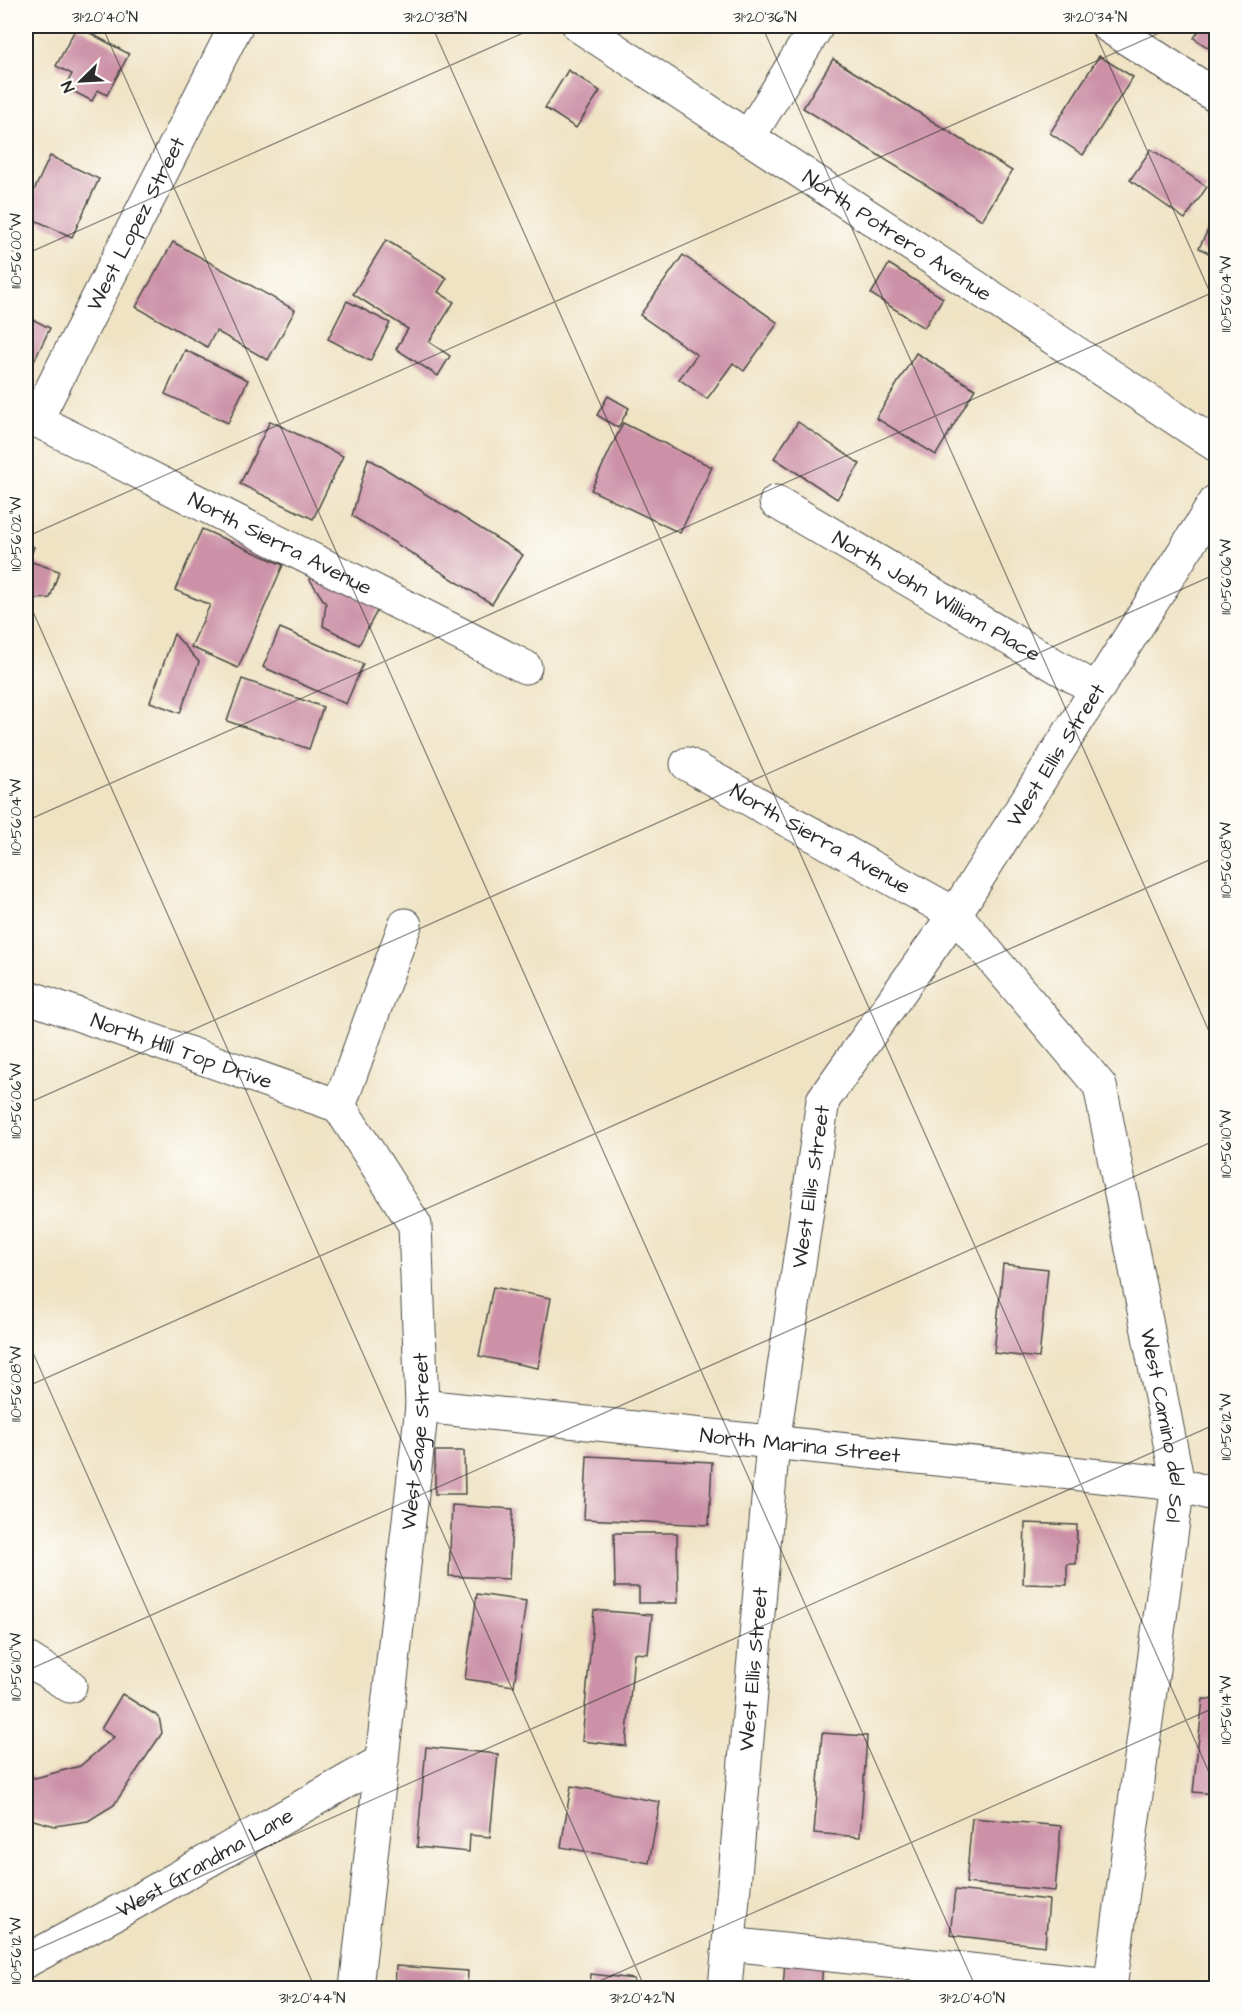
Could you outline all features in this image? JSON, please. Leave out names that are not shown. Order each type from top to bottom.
[{"type":"street","name":"West Lopez Street","points":[[31,418],[236,26]]},
{"type":"street","name":"North Potrero Avenue","points":[[579,26],[1216,446]]},
{"type":"street","points":[[748,138],[817,26]]},
{"type":"street","points":[[1108,26],[1216,96]]},
{"type":"street","name":"North Sierra Avenue","points":[[31,418],[525,667]]},
{"type":"street","name":"West Ellis Street","points":[[725,1989],[772,1443],[823,1100],[955,914],[1216,501]]},
{"type":"street","name":"North John William Place","points":[[776,502],[1097,690]]},
{"type":"street","name":"North Sierra Avenue","points":[[687,764],[955,914]]},
{"type":"street","name":"West Camino del Sol","points":[[955,914],[1100,1086],[1178,1484],[1110,1987]]},
{"type":"street","points":[[339,1106],[405,925]]},
{"type":"street","name":"North Hill Top Drive","points":[[26,996],[339,1106]]},
{"type":"street","name":"West Sage Street","points":[[339,1106],[415,1225],[422,1406],[356,1989]]},
{"type":"street","name":"North Marina Street","points":[[422,1406],[1178,1484],[1216,1495]]},
{"type":"street","points":[[26,1658],[70,1686]]},
{"type":"street","name":"West Grandma Lane","points":[[26,1961],[125,1908],[382,1761]]},
{"type":"street","points":[[729,1944],[1110,1987]]},
{"type":"building","points":[[77,26],[129,54],[107,95],[98,90],[92,101],[65,87],[72,74],[56,66]]},
{"type":"building","points":[[1202,26],[1216,26],[1216,53],[1194,38]]},
{"type":"building","points":[[1099,56],[1133,77],[1083,155],[1050,133]]},
{"type":"building","points":[[833,59],[1012,171],[982,220],[803,108]]},
{"type":"building","points":[[568,70],[600,91],[576,128],[545,108]]},
{"type":"building","points":[[1151,149],[1207,187],[1185,219],[1130,180]]},
{"type":"building","points":[[50,156],[99,179],[72,237],[26,216],[26,208]]},
{"type":"building","points":[[1211,224],[1216,226],[1216,257],[1199,248]]},
{"type":"building","points":[[386,240],[447,278],[438,292],[454,302],[429,342],[450,356],[438,376],[396,349],[408,329],[353,294]]},
{"type":"building","points":[[173,242],[295,310],[268,360],[216,331],[207,347],[136,307]]},
{"type":"building","points":[[683,255],[778,323],[744,371],[733,363],[707,399],[679,379],[697,355],[640,315]]},
{"type":"building","points":[[889,264],[943,298],[924,328],[871,294]]},
{"type":"building","points":[[347,301],[390,323],[370,361],[328,339]]},
{"type":"building","points":[[26,316],[50,328],[26,378]]},
{"type":"building","points":[[185,350],[248,380],[228,423],[165,394]]},
{"type":"building","points":[[916,353],[975,389],[936,455],[876,418]]},
{"type":"building","points":[[608,396],[629,408],[618,428],[597,415]]},
{"type":"building","points":[[270,421],[343,456],[313,519],[240,484]]},
{"type":"building","points":[[798,422],[860,464],[837,499],[774,458]]},
{"type":"building","points":[[623,423],[712,467],[680,533],[591,490]]},
{"type":"building","points":[[368,458],[523,555],[492,604],[352,516]]},
{"type":"building","points":[[202,529],[283,565],[238,668],[191,647],[210,605],[175,590]]},
{"type":"building","points":[[26,544],[34,547],[29,561],[59,571],[50,598],[34,599],[26,625]]},
{"type":"building","points":[[314,572],[379,607],[359,645],[323,626],[326,604],[310,580]]},
{"type":"building","points":[[280,628],[363,664],[346,704],[263,667]]},
{"type":"building","points":[[174,634],[199,662],[180,713],[150,702]]},
{"type":"building","points":[[242,679],[323,707],[309,749],[227,721]]},
{"type":"building","points":[[1003,1264],[1048,1269],[1039,1358],[994,1353]]},
{"type":"building","points":[[493,1287],[551,1298],[538,1368],[479,1356]]},
{"type":"building","points":[[435,1451],[464,1451],[465,1494],[435,1494]]},
{"type":"building","points":[[587,1456],[712,1462],[709,1525],[584,1519]]},
{"type":"building","points":[[452,1505],[513,1509],[509,1579],[449,1576]]},
{"type":"building","points":[[1025,1523],[1077,1525],[1076,1564],[1067,1564],[1067,1585],[1023,1584]]},
{"type":"building","points":[[614,1533],[677,1533],[678,1603],[639,1603],[639,1587],[615,1587]]},
{"type":"building","points":[[477,1594],[526,1601],[514,1686],[465,1679]]},
{"type":"building","points":[[594,1610],[652,1615],[648,1654],[634,1653],[626,1746],[582,1741]]},
{"type":"building","points":[[122,1694],[159,1717],[162,1733],[114,1805],[88,1821],[55,1826],[26,1818],[26,1775],[35,1778],[80,1766],[114,1737],[101,1729]]},
{"type":"building","points":[[1203,1699],[1216,1700],[1216,1794],[1193,1792]]},
{"type":"building","points":[[822,1733],[867,1736],[860,1837],[814,1833]]},
{"type":"building","points":[[426,1747],[498,1754],[490,1837],[470,1835],[469,1852],[417,1847]]},
{"type":"building","points":[[571,1786],[660,1802],[649,1863],[561,1847]]},
{"type":"building","points":[[972,1818],[1061,1826],[1055,1891],[966,1883]]},
{"type":"building","points":[[955,1890],[1049,1900],[1045,1946],[950,1935]]},
{"type":"building","points":[[785,1961],[823,1964],[821,1988],[783,1988]]},
{"type":"building","points":[[396,1966],[468,1971],[467,1988],[395,1988]]},
{"type":"building","points":[[591,1974],[634,1979],[633,1988],[590,1988]]},
{"type":"building","points":[[866,1985],[884,1987],[884,1988],[865,1988]]}]
